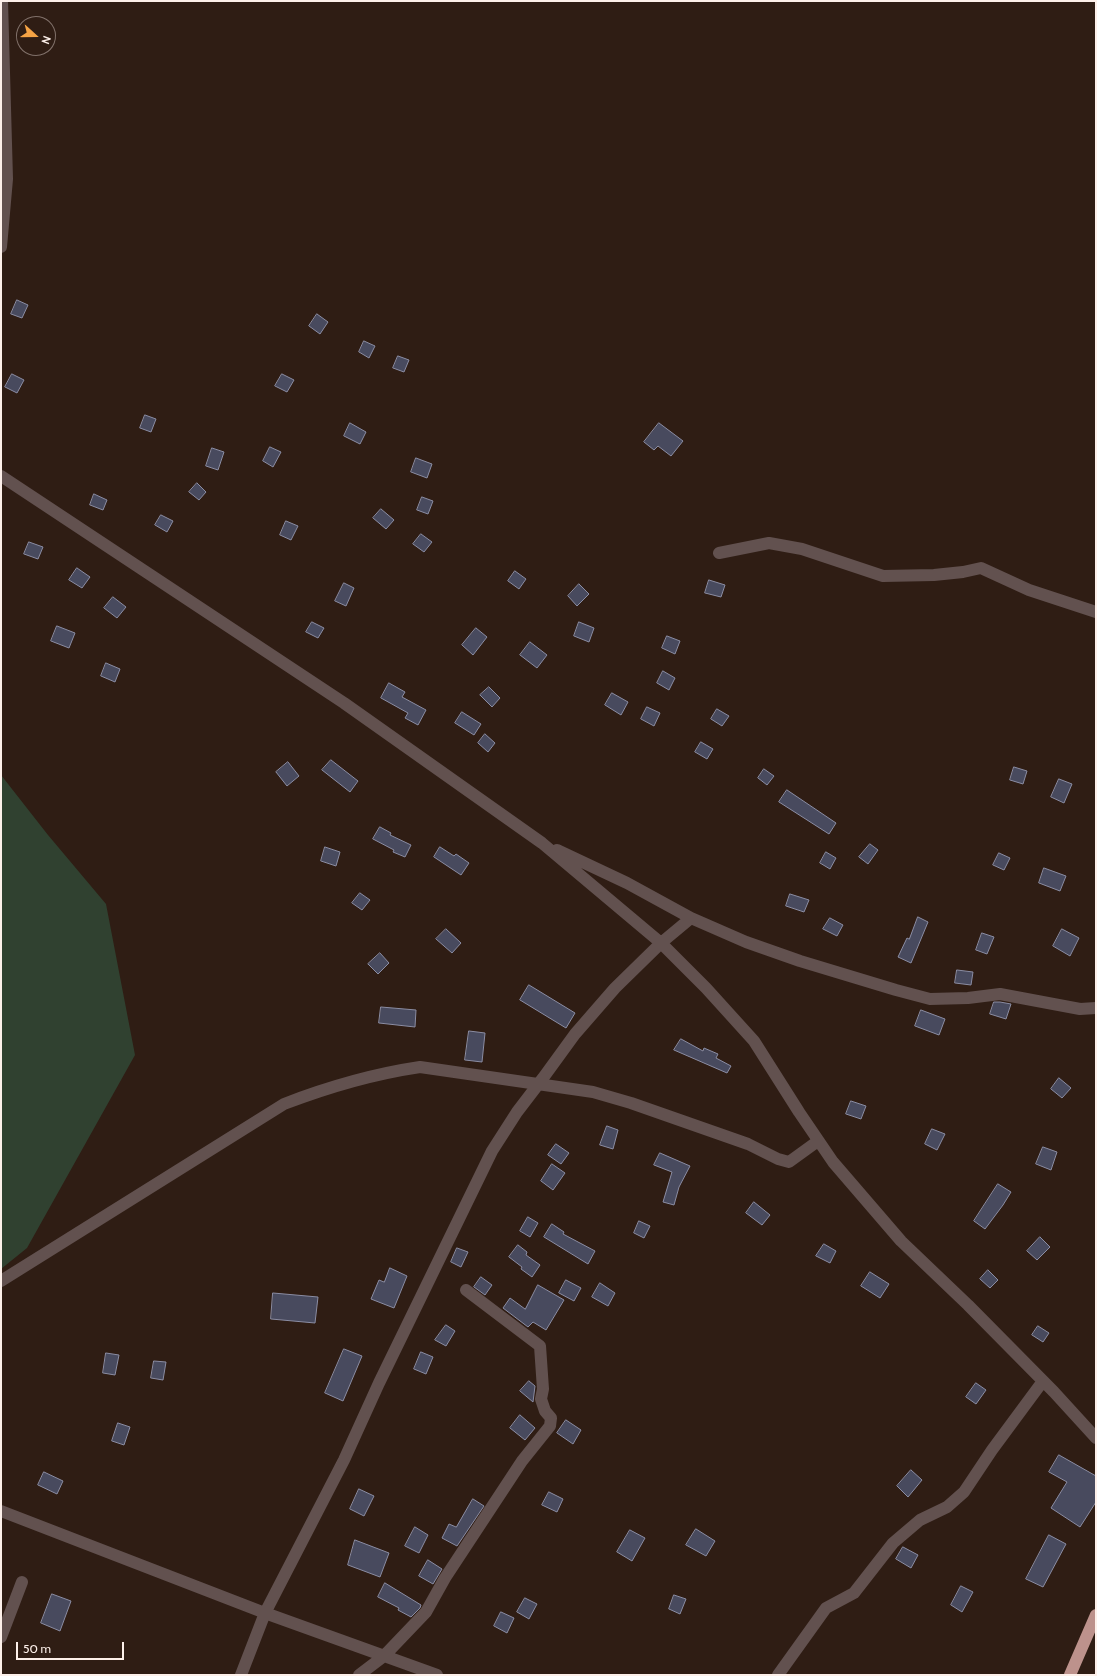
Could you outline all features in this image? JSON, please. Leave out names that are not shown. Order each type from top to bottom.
[{"type":"highway","points":[[1070,1675],[1096,1615]]},
{"type":"street","points":[[1,247],[8,179],[2,1]]},
{"type":"street","points":[[1,476],[344,703],[542,843],[661,943],[706,988],[754,1041],[832,1162],[902,1241],[1043,1381],[1096,1438]]},
{"type":"street","points":[[719,553],[769,543],[802,550],[883,576],[934,575],[981,568],[1029,590],[1096,612]]},
{"type":"street","points":[[542,843],[627,883],[691,918],[746,942],[793,958],[930,999],[968,998],[1000,994],[1080,1009],[1096,1008]]},
{"type":"street","points":[[241,1675],[265,1613],[344,1460],[379,1383],[492,1150],[517,1112],[575,1034],[615,988],[661,943],[691,918]]},
{"type":"street","points":[[1,1281],[284,1104],[328,1088],[397,1071],[420,1067],[594,1092],[632,1103],[748,1144],[778,1160],[789,1162],[818,1141]]},
{"type":"street","points":[[360,1675],[384,1656],[426,1612],[445,1578],[522,1460],[550,1426],[551,1418],[545,1411],[541,1400],[543,1389],[540,1346],[466,1290]]},
{"type":"street","points":[[778,1675],[826,1608],[854,1593],[892,1543],[920,1520],[947,1507],[964,1492],[1043,1381]]},
{"type":"street","points":[[1,1511],[265,1613],[437,1675]]},
{"type":"street","points":[[1,1637],[22,1582]]},
{"type":"green space","points":[[1,775],[48,835],[106,904],[135,1055],[27,1248],[1,1269]]},
{"type":"building","points":[[17,300],[28,305],[22,318],[11,314]]},
{"type":"building","points":[[317,314],[328,322],[320,334],[309,326]]},
{"type":"building","points":[[364,341],[375,346],[369,358],[359,352]]},
{"type":"building","points":[[398,356],[409,360],[404,372],[393,368]]},
{"type":"building","points":[[12,374],[24,380],[17,393],[5,387]]},
{"type":"building","points":[[282,374],[294,380],[287,392],[275,386]]},
{"type":"building","points":[[145,415],[156,419],[151,432],[140,428]]},
{"type":"building","points":[[350,423],[366,432],[360,444],[344,436]]},
{"type":"building","points":[[659,423],[683,441],[671,456],[658,446],[654,450],[644,442]]},
{"type":"building","points":[[270,447],[281,452],[273,467],[263,461]]},
{"type":"building","points":[[212,448],[224,452],[218,470],[206,466]]},
{"type":"building","points":[[416,458],[432,464],[427,478],[411,472]]},
{"type":"building","points":[[197,483],[206,492],[199,500],[189,492]]},
{"type":"building","points":[[94,494],[107,500],[103,510],[90,505]]},
{"type":"building","points":[[422,497],[433,501],[428,514],[417,510]]},
{"type":"building","points":[[381,509],[394,520],[386,529],[373,518]]},
{"type":"building","points":[[161,515],[173,521],[167,532],[155,525]]},
{"type":"building","points":[[286,521],[298,526],[291,540],[280,535]]},
{"type":"building","points":[[421,534],[432,542],[424,552],[413,544]]},
{"type":"building","points":[[29,542],[43,547],[38,559],[24,554]]},
{"type":"building","points":[[77,568],[90,577],[82,588],[69,580]]},
{"type":"building","points":[[515,571],[526,579],[519,589],[508,581]]},
{"type":"building","points":[[709,580],[725,585],[721,597],[705,593]]},
{"type":"building","points":[[344,583],[354,588],[346,606],[335,601]]},
{"type":"building","points":[[579,584],[589,594],[577,606],[568,596]]},
{"type":"building","points":[[113,597],[126,607],[117,618],[104,608]]},
{"type":"building","points":[[312,622],[324,628],[318,638],[306,632]]},
{"type":"building","points":[[579,622],[594,628],[589,642],[574,636]]},
{"type":"building","points":[[57,626],[75,633],[69,648],[51,641]]},
{"type":"building","points":[[476,628],[487,637],[473,655],[462,645]]},
{"type":"building","points":[[667,636],[680,641],[675,654],[662,648]]},
{"type":"building","points":[[530,642],[547,655],[537,668],[520,655]]},
{"type":"building","points":[[106,663],[120,669],[115,682],[101,676]]},
{"type":"building","points":[[663,671],[675,678],[669,690],[657,683]]},
{"type":"building","points":[[389,683],[405,692],[402,697],[426,710],[418,725],[405,718],[408,713],[381,698]]},
{"type":"building","points":[[489,687],[500,698],[492,707],[480,695]]},
{"type":"building","points":[[612,693],[628,702],[621,715],[605,705]]},
{"type":"building","points":[[647,707],[660,713],[654,726],[641,719]]},
{"type":"building","points":[[717,709],[729,716],[722,726],[711,719]]},
{"type":"building","points":[[462,712],[481,724],[474,735],[455,723]]},
{"type":"building","points":[[485,734],[495,743],[488,752],[478,743]]},
{"type":"building","points":[[701,742],[713,749],[707,759],[695,752]]},
{"type":"building","points":[[331,760],[358,781],[350,792],[322,770]]},
{"type":"building","points":[[288,762],[299,776],[287,786],[276,772]]},
{"type":"building","points":[[1014,767],[1027,771],[1023,784],[1010,780]]},
{"type":"building","points":[[764,769],[774,776],[767,785],[758,778]]},
{"type":"building","points":[[1059,779],[1072,784],[1064,803],[1051,797]]},
{"type":"building","points":[[787,790],[836,823],[829,834],[779,802]]},
{"type":"building","points":[[380,827],[391,833],[390,835],[411,845],[405,857],[393,852],[394,850],[373,839]]},
{"type":"building","points":[[870,844],[878,850],[868,864],[859,857]]},
{"type":"building","points":[[325,847],[340,852],[336,866],[321,861]]},
{"type":"building","points":[[440,847],[454,856],[456,854],[469,863],[461,875],[434,857]]},
{"type":"building","points":[[826,852],[836,858],[830,869],[820,863]]},
{"type":"building","points":[[999,853],[1010,858],[1004,870],[993,865]]},
{"type":"building","points":[[1044,868],[1066,876],[1060,891],[1039,883]]},
{"type":"building","points":[[360,893],[370,900],[362,910],[352,903]]},
{"type":"building","points":[[790,894],[809,900],[804,912],[786,906]]},
{"type":"building","points":[[918,917],[928,922],[911,963],[898,957],[907,938],[909,939]]},
{"type":"building","points":[[830,918],[843,925],[837,936],[823,929]]},
{"type":"building","points":[[446,929],[461,943],[452,953],[436,939]]},
{"type":"building","points":[[1062,929],[1079,938],[1070,956],[1053,946]]},
{"type":"building","points":[[982,933],[994,937],[987,954],[976,950]]},
{"type":"building","points":[[380,953],[389,963],[378,974],[368,964]]},
{"type":"building","points":[[957,970],[973,972],[971,985],[955,983]]},
{"type":"building","points":[[529,985],[575,1013],[566,1028],[520,1000]]},
{"type":"building","points":[[994,1002],[1011,1004],[1006,1019],[990,1014]]},
{"type":"building","points":[[381,1007],[416,1010],[415,1027],[379,1023]]},
{"type":"building","points":[[921,1010],[945,1019],[939,1035],[915,1026]]},
{"type":"building","points":[[469,1031],[485,1033],[482,1062],[465,1060]]},
{"type":"building","points":[[681,1039],[703,1051],[704,1048],[718,1054],[716,1058],[731,1066],[727,1073],[674,1050]]},
{"type":"building","points":[[1059,1078],[1071,1088],[1062,1098],[1051,1089]]},
{"type":"building","points":[[851,1101],[866,1106],[861,1119],[846,1114]]},
{"type":"building","points":[[607,1126],[618,1130],[613,1149],[600,1145]]},
{"type":"building","points":[[932,1129],[945,1134],[937,1150],[925,1144]]},
{"type":"building","points":[[556,1144],[569,1153],[561,1164],[548,1155]]},
{"type":"building","points":[[1043,1147],[1057,1152],[1051,1170],[1036,1164]]},
{"type":"building","points":[[660,1153],[690,1166],[679,1187],[674,1205],[663,1202],[672,1172],[654,1165]]},
{"type":"building","points":[[552,1164],[565,1173],[553,1190],[541,1181]]},
{"type":"building","points":[[998,1184],[1011,1192],[985,1229],[974,1221]]},
{"type":"building","points":[[754,1202],[770,1215],[762,1225],[746,1213]]},
{"type":"building","points":[[528,1217],[538,1223],[530,1237],[520,1231]]},
{"type":"building","points":[[639,1221],[650,1226],[644,1238],[634,1233]]},
{"type":"building","points":[[552,1224],[564,1232],[563,1234],[595,1251],[588,1264],[544,1237]]},
{"type":"building","points":[[1040,1237],[1050,1247],[1037,1260],[1027,1251]]},
{"type":"building","points":[[824,1244],[836,1251],[830,1263],[816,1256]]},
{"type":"building","points":[[518,1245],[527,1252],[526,1255],[540,1265],[532,1277],[509,1257]]},
{"type":"building","points":[[457,1248],[468,1252],[461,1267],[451,1262]]},
{"type":"building","points":[[390,1268],[407,1276],[394,1308],[371,1299],[379,1280],[384,1282]]},
{"type":"building","points":[[988,1270],[998,1280],[990,1288],[980,1279]]},
{"type":"building","points":[[870,1272],[889,1284],[880,1298],[861,1286]]},
{"type":"building","points":[[481,1277],[492,1285],[485,1295],[474,1287]]},
{"type":"building","points":[[566,1280],[581,1288],[574,1301],[559,1293]]},
{"type":"building","points":[[600,1283],[615,1293],[608,1306],[592,1297]]},
{"type":"building","points":[[538,1285],[564,1300],[546,1330],[533,1322],[528,1327],[503,1308],[510,1298],[525,1309]]},
{"type":"building","points":[[273,1293],[318,1297],[315,1323],[271,1319]]},
{"type":"building","points":[[446,1325],[455,1331],[446,1346],[435,1340]]},
{"type":"building","points":[[1038,1326],[1049,1333],[1043,1342],[1032,1335]]},
{"type":"building","points":[[344,1349],[362,1356],[343,1401],[325,1393]]},
{"type":"building","points":[[421,1352],[433,1357],[426,1374],[414,1369]]},
{"type":"building","points":[[106,1353],[119,1355],[115,1375],[103,1373]]},
{"type":"building","points":[[154,1361],[166,1362],[163,1380],[151,1378]]},
{"type":"building","points":[[529,1381],[535,1386],[533,1402],[520,1391]]},
{"type":"building","points":[[976,1383],[986,1390],[976,1404],[966,1397]]},
{"type":"building","points":[[520,1415],[535,1428],[525,1440],[510,1428]]},
{"type":"building","points":[[566,1420],[581,1430],[573,1444],[557,1433]]},
{"type":"building","points":[[118,1423],[130,1427],[124,1445],[112,1441]]},
{"type":"building","points":[[1059,1455],[1096,1476],[1096,1502],[1080,1527],[1051,1508],[1067,1482],[1049,1472]]},
{"type":"building","points":[[911,1470],[922,1480],[908,1497],[897,1486]]},
{"type":"building","points":[[44,1472],[63,1481],[57,1494],[38,1485]]},
{"type":"building","points":[[359,1489],[374,1496],[364,1516],[350,1509]]},
{"type":"building","points":[[549,1492],[563,1499],[557,1512],[542,1505]]},
{"type":"building","points":[[473,1499],[484,1506],[457,1546],[442,1538],[449,1524],[456,1527]]},
{"type":"building","points":[[415,1527],[428,1535],[419,1553],[405,1546]]},
{"type":"building","points":[[696,1529],[715,1541],[706,1556],[686,1545]]},
{"type":"building","points":[[630,1530],[645,1538],[632,1561],[617,1552]]},
{"type":"building","points":[[1049,1535],[1066,1544],[1043,1587],[1026,1579]]},
{"type":"building","points":[[355,1540],[389,1553],[380,1577],[348,1565]]},
{"type":"building","points":[[903,1547],[918,1555],[911,1568],[896,1559]]},
{"type":"building","points":[[428,1560],[442,1569],[433,1584],[419,1576]]},
{"type":"building","points":[[385,1583],[421,1605],[420,1608],[411,1617],[398,1610],[399,1608],[378,1597]]},
{"type":"building","points":[[961,1586],[973,1592],[962,1612],[951,1605]]},
{"type":"building","points":[[52,1594],[71,1601],[60,1631],[41,1623]]},
{"type":"building","points":[[674,1595],[686,1599],[680,1614],[669,1609]]},
{"type":"building","points":[[525,1598],[537,1604],[529,1619],[517,1612]]},
{"type":"building","points":[[501,1612],[514,1618],[507,1633],[494,1626]]}]
